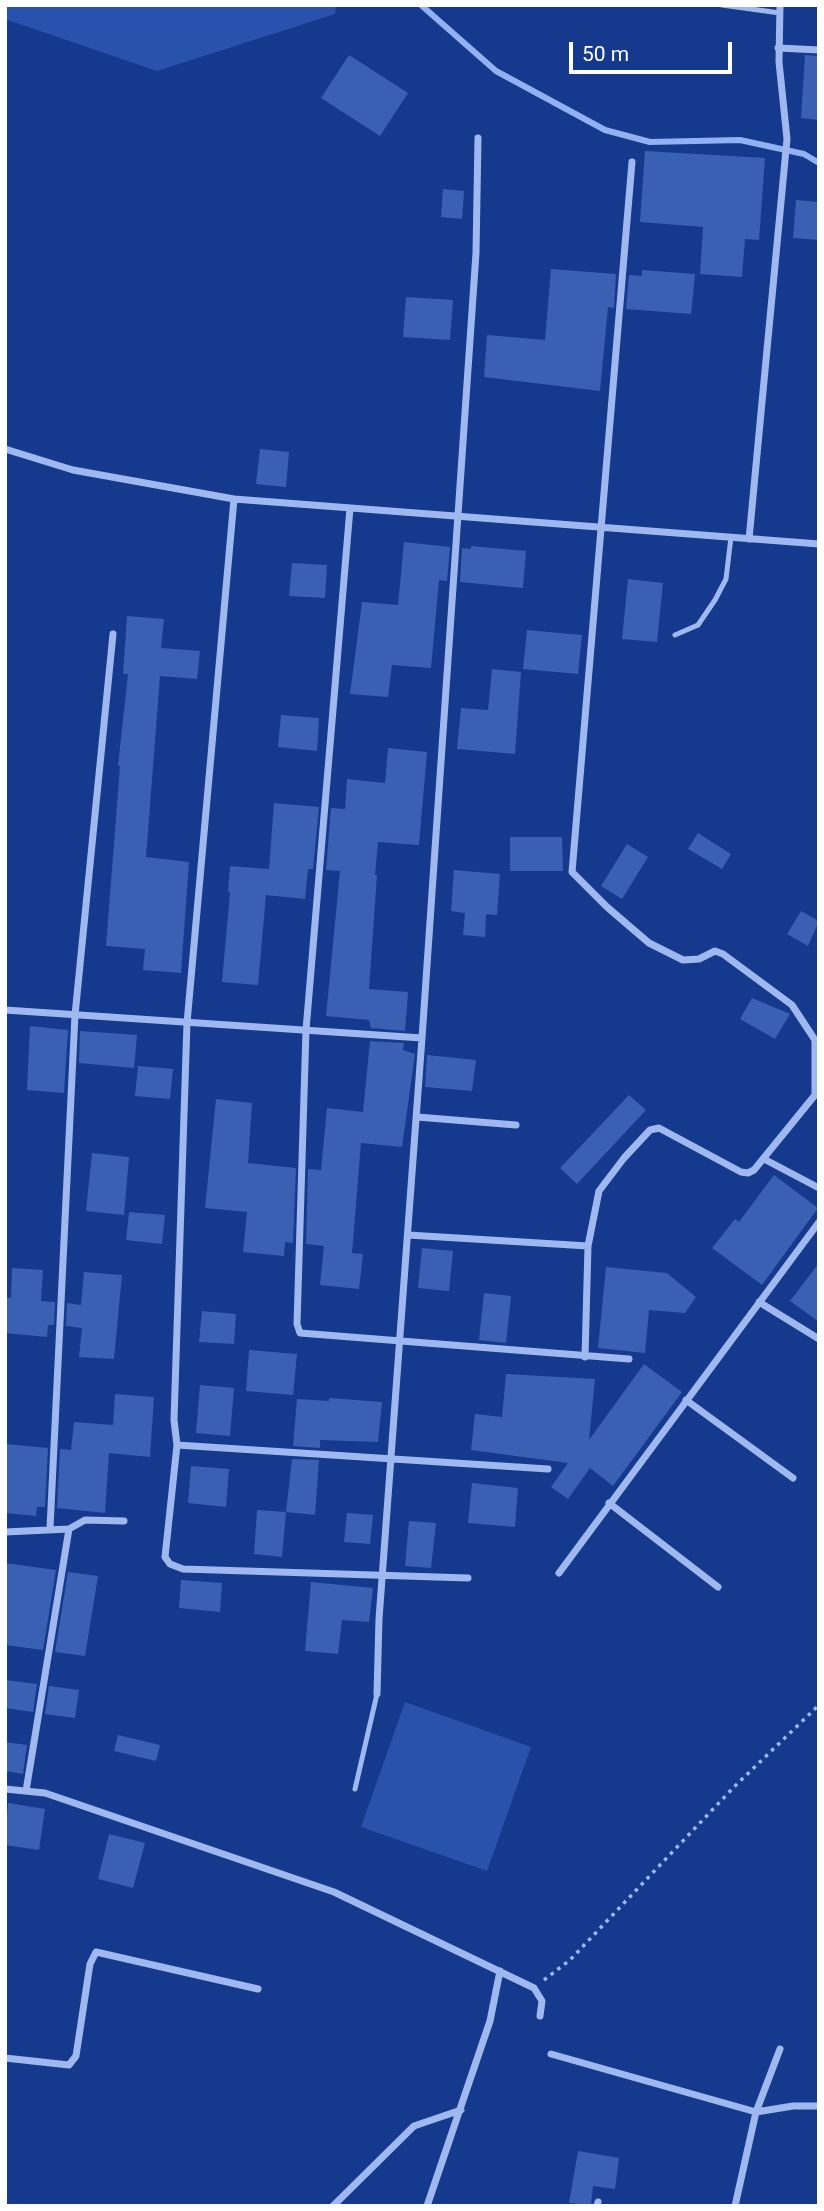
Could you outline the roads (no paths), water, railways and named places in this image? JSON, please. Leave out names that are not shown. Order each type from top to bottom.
[{"type":"street","points":[[749,539],[788,139],[778,48],[780,9]]},
{"type":"street","points":[[778,48],[819,50]]},
{"type":"street","points":[[377,1694],[383,1574],[459,517],[476,253],[478,138]]},
{"type":"street","points":[[585,1357],[587,1245],[599,1191],[650,1130],[659,1128],[672,1133],[741,1172],[754,1170],[815,1095],[815,1040],[792,1005],[723,954],[710,952],[699,960],[683,960],[649,943],[572,872],[632,162]]},
{"type":"street","points":[[5,449],[73,470],[234,499],[819,544]]},
{"type":"street","points":[[234,499],[187,1023],[174,1420],[177,1445],[165,1557],[170,1564],[183,1569],[468,1578]]},
{"type":"street","points":[[350,508],[306,1030],[297,1324],[300,1333],[307,1336],[629,1360]]},
{"type":"street","points":[[50,1528],[75,1015],[113,634]]},
{"type":"street","points":[[5,1010],[422,1038]]},
{"type":"street","points":[[416,1117],[516,1125]]},
{"type":"street","points":[[764,1159],[819,1188]]},
{"type":"street","points":[[559,1573],[819,1222]]},
{"type":"street","points":[[408,1235],[587,1245]]},
{"type":"street","points":[[760,1302],[819,1339]]},
{"type":"street","points":[[686,1400],[793,1478]]},
{"type":"street","points":[[177,1445],[548,1469]]},
{"type":"street","points":[[610,1503],[718,1587]]},
{"type":"street","points":[[5,1531],[68,1529],[85,1520],[124,1521]]},
{"type":"street","points":[[26,1791],[68,1529]]},
{"type":"street","points":[[5,1788],[45,1793],[334,1892],[534,1988],[542,2001],[540,2016]]},
{"type":"street","points":[[5,2059],[69,2065],[76,2056],[90,1964],[96,1952],[258,1989]]},
{"type":"street","points":[[427,2206],[491,2021],[500,1971]]},
{"type":"street","points":[[735,2206],[756,2112],[780,2049]]},
{"type":"street","points":[[551,2054],[756,2112],[793,2106],[819,2106]]},
{"type":"street","points":[[333,2206],[414,2126],[461,2110]]},
{"type":"lane","points":[[722,5],[780,9]]},
{"type":"lane","points":[[675,635],[698,625],[715,600],[726,579],[731,537]]},
{"type":"lane","points":[[355,1789],[377,1694]]},
{"type":"waterway","points":[[421,5],[496,71],[605,130],[650,142],[740,140],[804,154],[819,163]]}]
